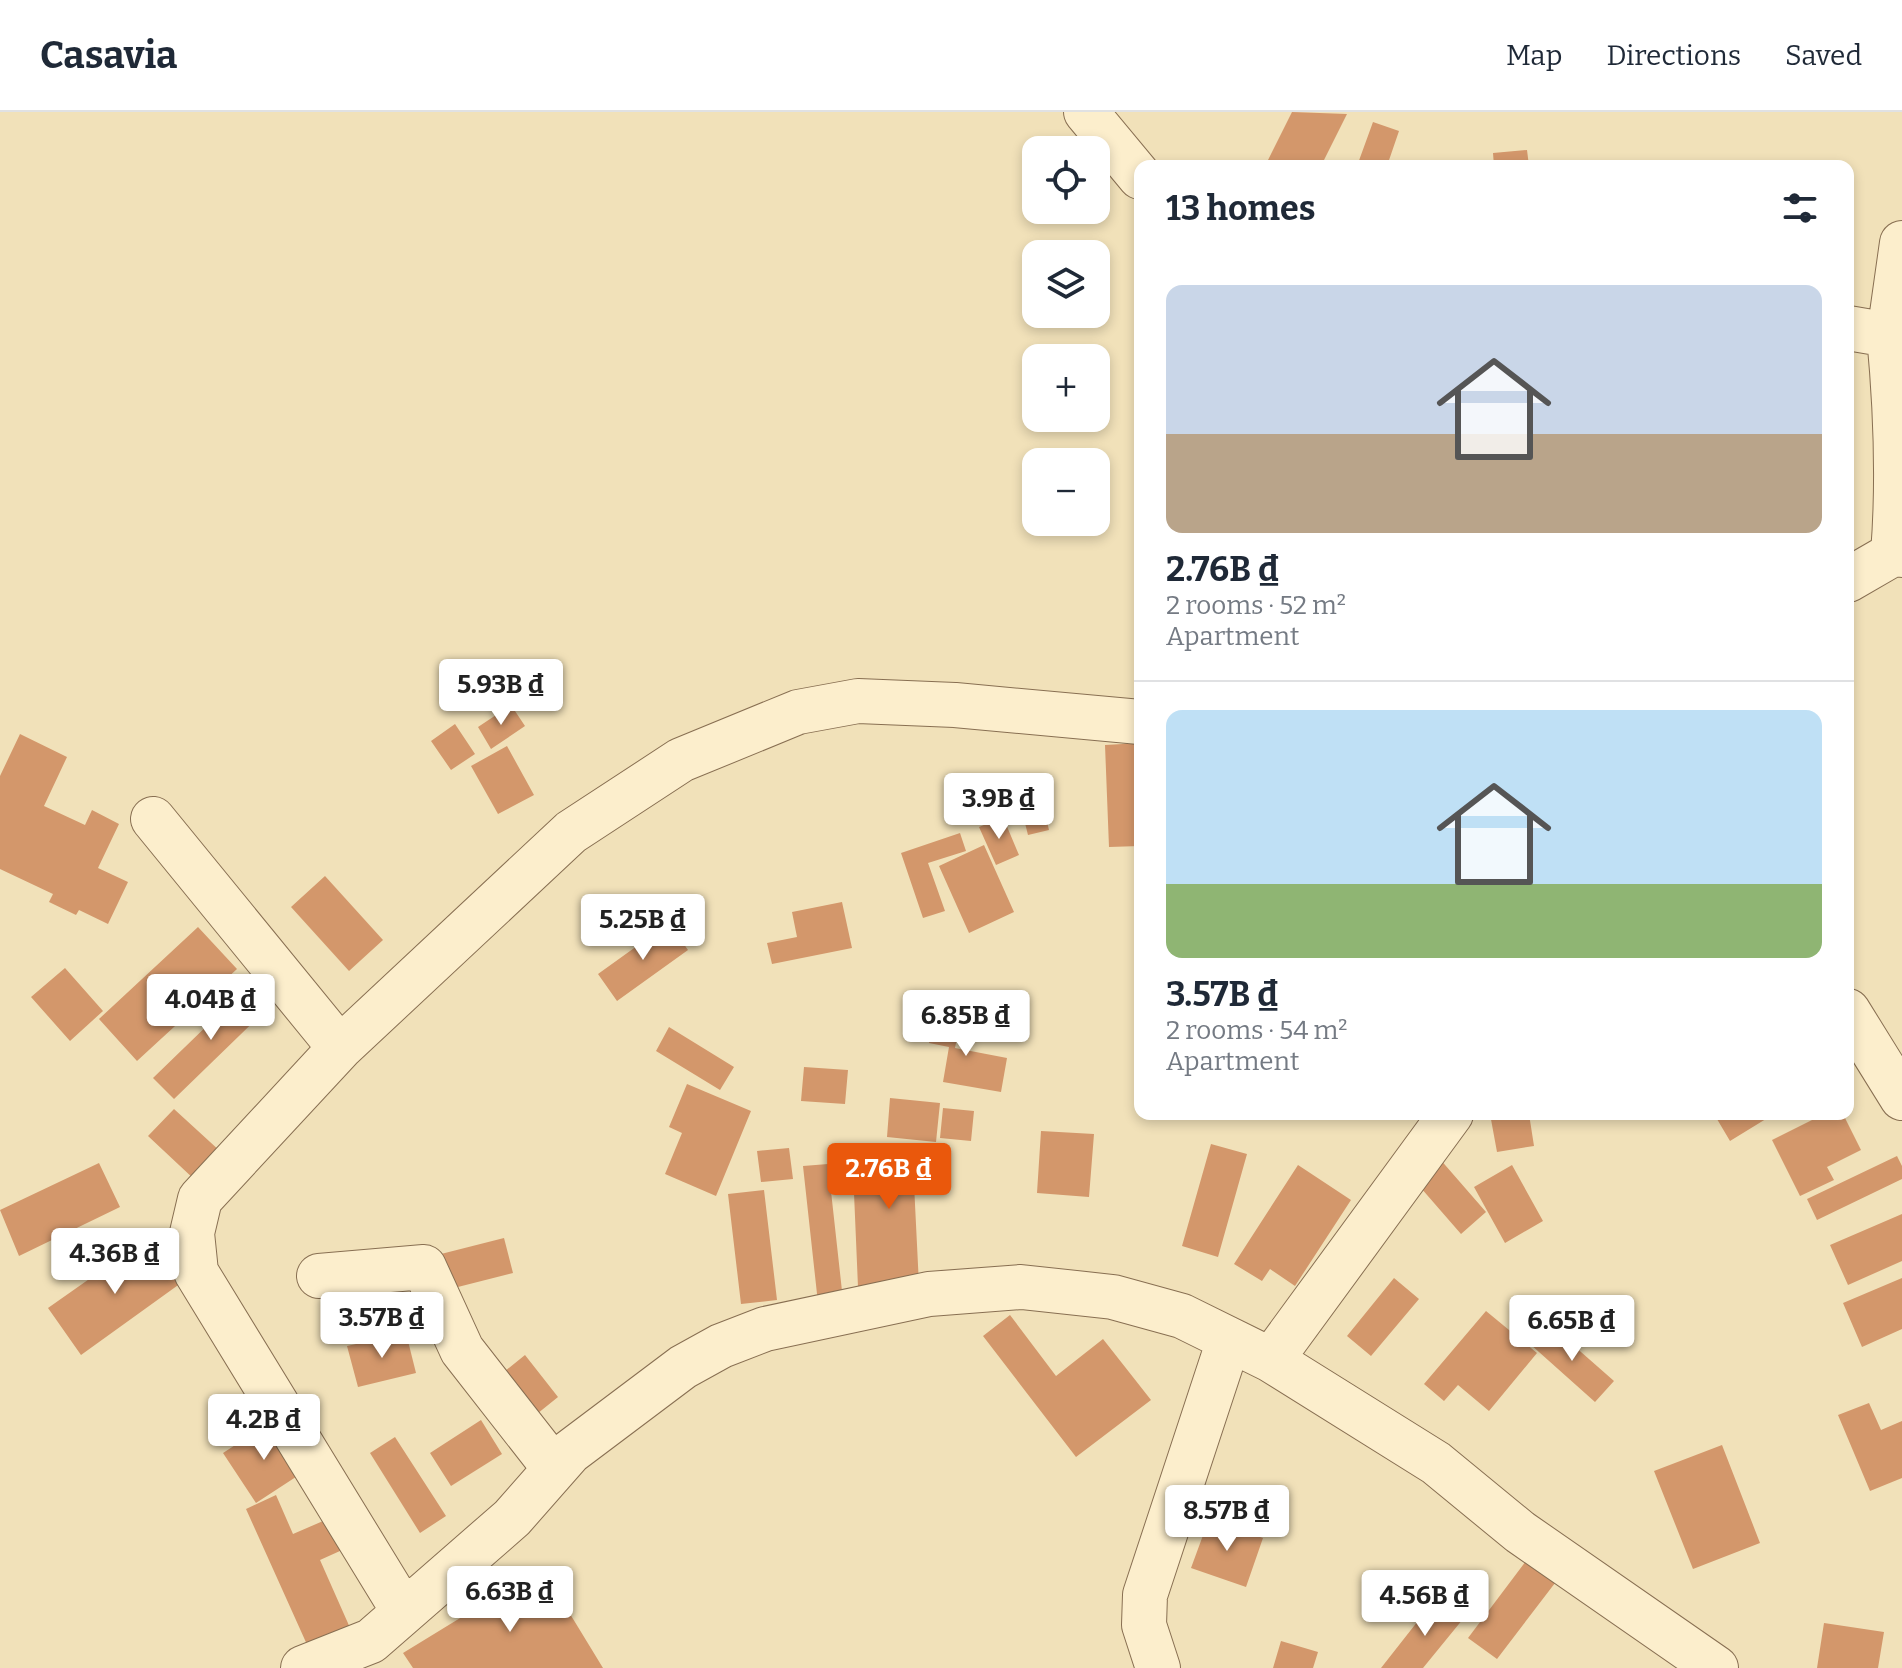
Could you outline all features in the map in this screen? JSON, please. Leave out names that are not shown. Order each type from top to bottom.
[{"type":"street","points":[[1086,112],[1134,170]]},
{"type":"street","points":[[1854,577],[1897,554],[1897,448],[1869,332],[1902,243]]},
{"type":"street","points":[[404,1612],[196,1272],[192,1233],[200,1199],[340,1048],[571,832],[681,760],[798,712],[858,701],[955,705],[1134,721]]},
{"type":"street","points":[[153,819],[340,1048]]},
{"type":"street","points":[[1854,1021],[1902,1098]]},
{"type":"street","points":[[1271,1360],[1447,1120]]},
{"type":"street","points":[[319,1276],[424,1267],[462,1350],[555,1469]]},
{"type":"street","points":[[303,1668],[378,1655],[404,1612],[512,1518],[570,1452],[683,1367],[721,1346],[765,1329],[929,1294],[1021,1287],[1113,1297],[1182,1316],[1271,1360],[1436,1463],[1520,1532],[1716,1668]]},
{"type":"street","points":[[1158,1668],[1144,1625],[1145,1595],[1229,1340]]},
{"type":"building","points":[[1292,112],[1347,114],[1324,160],[1268,160]]},
{"type":"building","points":[[1373,122],[1399,131],[1389,160],[1359,160]]},
{"type":"building","points":[[1527,150],[1528,160],[1494,160],[1493,153]]},
{"type":"building","points":[[511,705],[525,726],[491,749],[478,727]]},
{"type":"building","points":[[455,724],[475,754],[451,770],[431,741]]},
{"type":"building","points":[[20,734],[67,757],[44,806],[85,825],[92,810],[119,824],[98,868],[128,882],[108,924],[79,910],[76,915],[49,902],[53,894],[0,869],[0,776]]},
{"type":"building","points":[[1134,743],[1134,846],[1109,847],[1105,745]]},
{"type":"building","points":[[507,746],[534,795],[498,814],[471,766]]},
{"type":"building","points":[[1036,775],[1049,830],[1028,835],[1014,780]]},
{"type":"building","points":[[1003,817],[1019,855],[996,865],[979,827]]},
{"type":"building","points":[[960,833],[966,851],[928,863],[945,911],[923,918],[901,853]]},
{"type":"building","points":[[984,845],[1014,912],[969,933],[939,866]]},
{"type":"building","points":[[325,876],[383,940],[349,971],[291,907]]},
{"type":"building","points":[[842,902],[852,948],[772,964],[767,943],[797,937],[792,912]]},
{"type":"building","points":[[669,923],[688,950],[617,1001],[598,974]]},
{"type":"building","points":[[198,927],[237,969],[137,1061],[99,1019]]},
{"type":"building","points":[[65,968],[103,1011],[70,1041],[31,997]]},
{"type":"building","points":[[248,986],[269,1007],[174,1099],[153,1078]]},
{"type":"building","points":[[934,1013],[961,1018],[955,1048],[1007,1058],[1001,1092],[943,1082],[949,1047],[929,1043]]},
{"type":"building","points":[[669,1027],[734,1067],[720,1090],[656,1051]]},
{"type":"building","points":[[804,1067],[848,1070],[845,1104],[801,1101]]},
{"type":"building","points":[[687,1084],[751,1111],[716,1196],[665,1174],[682,1133],[669,1127]]},
{"type":"building","points":[[890,1098],[940,1103],[936,1142],[887,1137]]},
{"type":"building","points":[[943,1108],[974,1111],[971,1141],[940,1138]]},
{"type":"building","points":[[174,1109],[221,1152],[195,1180],[148,1136]]},
{"type":"building","points":[[1491,1120],[1530,1120],[1534,1146],[1497,1152]]},
{"type":"building","points":[[1718,1120],[1764,1120],[1730,1141]]},
{"type":"building","points":[[1812,1120],[1846,1120],[1861,1150],[1827,1167],[1834,1180],[1800,1196],[1772,1140]]},
{"type":"building","points":[[1041,1131],[1094,1134],[1089,1197],[1037,1193]]},
{"type":"building","points":[[945,1143],[946,1168],[906,1169],[907,1185],[914,1184],[919,1285],[858,1287],[852,1146]]},
{"type":"building","points":[[1211,1144],[1247,1154],[1218,1257],[1182,1246]]},
{"type":"building","points":[[789,1148],[793,1179],[761,1182],[757,1151]]},
{"type":"building","points":[[1897,1156],[1902,1166],[1902,1179],[1817,1220],[1807,1199]]},
{"type":"building","points":[[1439,1158],[1486,1212],[1461,1234],[1414,1180]]},
{"type":"building","points":[[99,1163],[120,1207],[19,1256],[0,1210]]},
{"type":"building","points":[[828,1164],[843,1300],[818,1303],[803,1166]]},
{"type":"building","points":[[1298,1165],[1351,1200],[1295,1286],[1270,1269],[1262,1281],[1234,1264]]},
{"type":"building","points":[[1512,1165],[1543,1221],[1505,1243],[1474,1187]]},
{"type":"building","points":[[764,1190],[777,1300],[741,1304],[728,1194]]},
{"type":"building","points":[[1902,1214],[1902,1261],[1848,1285],[1830,1245]]},
{"type":"building","points":[[149,1237],[181,1283],[81,1355],[48,1308]]},
{"type":"building","points":[[504,1238],[513,1273],[450,1289],[441,1254]]},
{"type":"building","points":[[1394,1278],[1419,1299],[1371,1356],[1347,1336]]},
{"type":"building","points":[[1902,1278],[1902,1329],[1862,1347],[1843,1303]]},
{"type":"building","points":[[1486,1311],[1537,1353],[1489,1411],[1458,1385],[1444,1401],[1424,1384]]},
{"type":"building","points":[[1010,1315],[1056,1376],[1103,1339],[1151,1400],[1076,1457],[983,1336]]},
{"type":"building","points":[[1548,1323],[1614,1381],[1595,1402],[1530,1344]]},
{"type":"building","points":[[406,1333],[416,1373],[358,1387],[347,1346]]},
{"type":"building","points":[[525,1355],[558,1397],[527,1422],[494,1380]]},
{"type":"building","points":[[1869,1403],[1881,1430],[1902,1421],[1902,1478],[1870,1491],[1838,1415]]},
{"type":"building","points":[[481,1420],[502,1454],[451,1486],[430,1453]]},
{"type":"building","points":[[272,1421],[305,1471],[256,1503],[223,1453]]},
{"type":"building","points":[[395,1437],[446,1516],[420,1533],[370,1453]]},
{"type":"building","points":[[1722,1445],[1760,1543],[1693,1569],[1654,1471]]},
{"type":"building","points":[[276,1495],[293,1534],[337,1515],[351,1546],[320,1560],[351,1630],[309,1649],[246,1509]]},
{"type":"building","points":[[1209,1519],[1263,1538],[1246,1587],[1191,1568]]},
{"type":"building","points":[[1526,1561],[1555,1583],[1497,1659],[1468,1638]]},
{"type":"building","points":[[542,1568],[603,1668],[413,1668],[403,1653]]},
{"type":"building","points":[[1436,1598],[1463,1619],[1423,1668],[1381,1668]]},
{"type":"building","points":[[1824,1623],[1884,1632],[1878,1668],[1817,1668]]},
{"type":"building","points":[[1281,1641],[1318,1652],[1313,1668],[1273,1668]]}]
